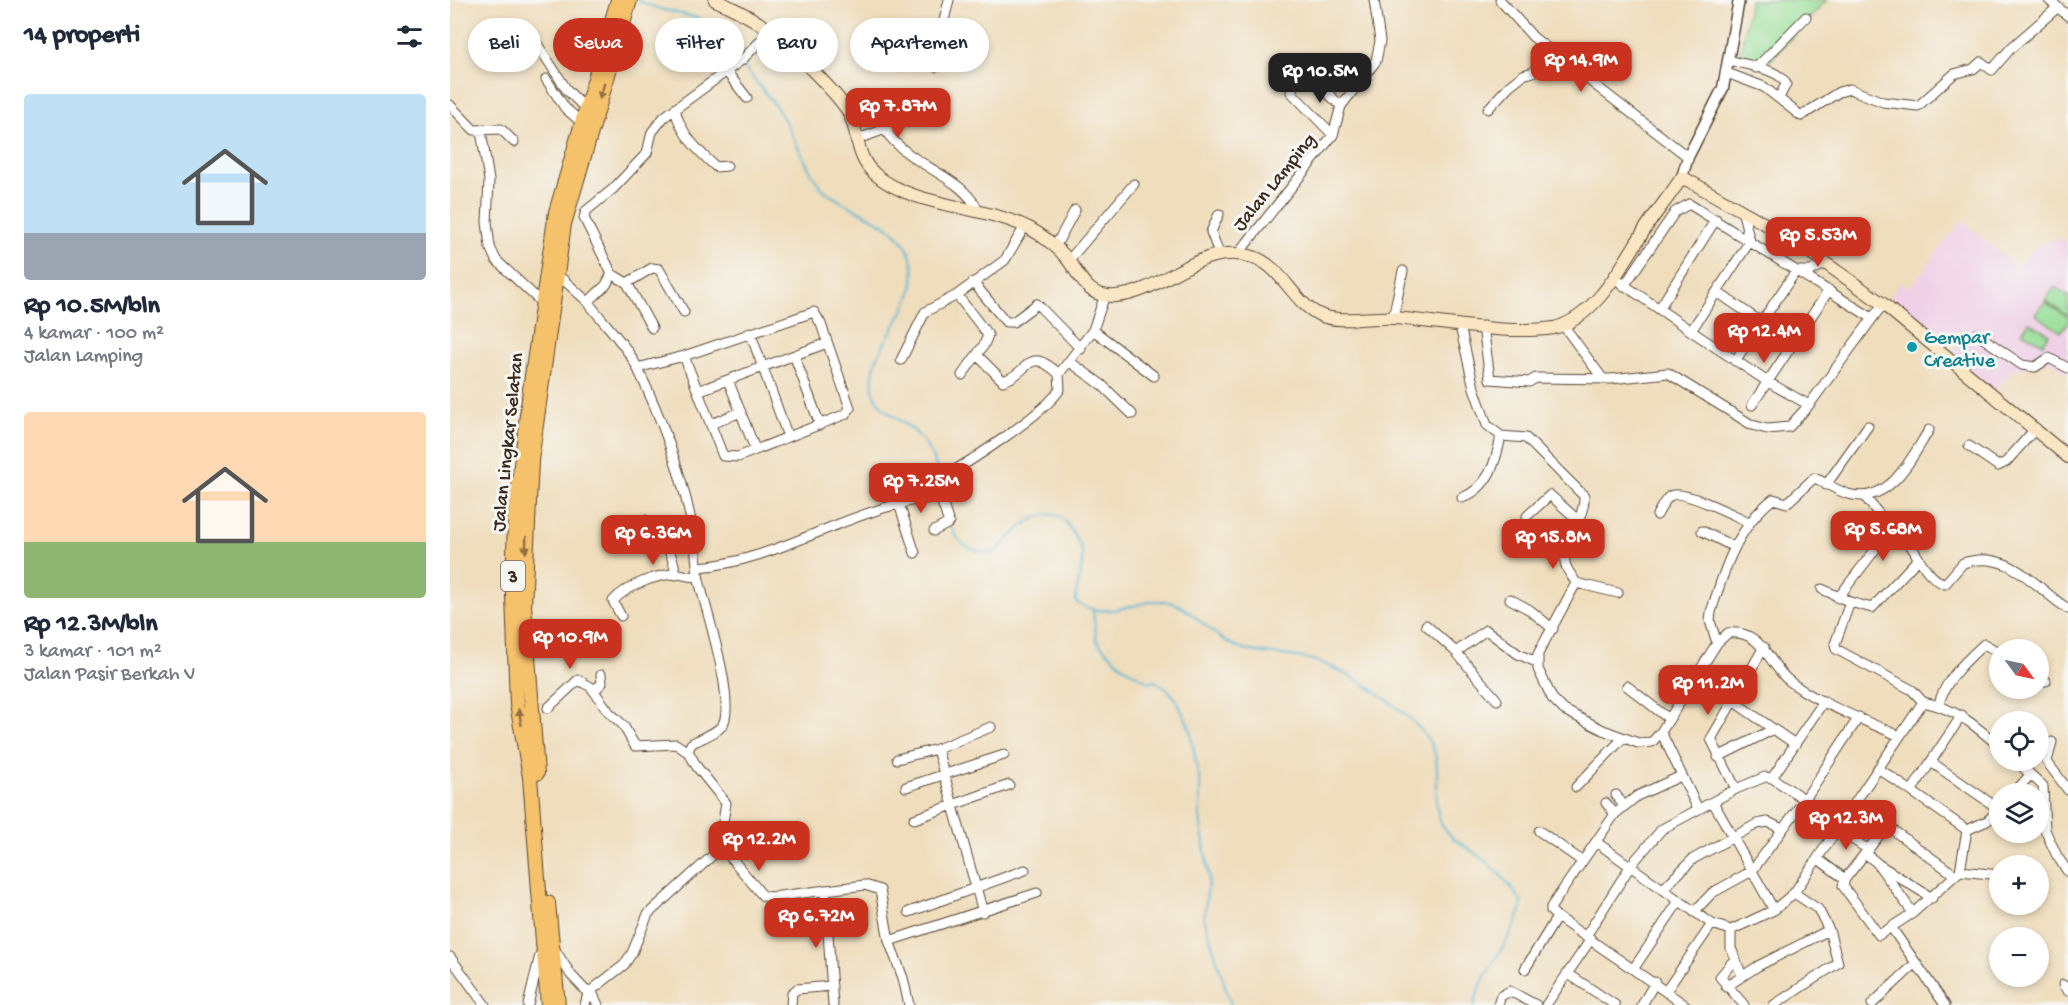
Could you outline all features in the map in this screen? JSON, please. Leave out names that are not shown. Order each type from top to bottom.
[{"type":"main road","name":"Jalan Lingkar Selatan","points":[[558,1005],[547,945],[530,777],[517,704],[513,596],[542,303],[556,212],[618,0]]},
{"type":"main road","name":"Jalan Lingkar Selatan","points":[[521,516],[556,273],[572,196],[630,0]]},
{"type":"main road","points":[[715,0],[756,23]]},
{"type":"main road","points":[[811,72],[842,103],[851,118],[855,140],[864,162],[881,178],[919,196],[959,205],[1025,226],[1069,260],[1081,280],[1093,290],[1105,295],[1127,294],[1195,262],[1238,254],[1252,257],[1269,267],[1304,303],[1320,315],[1335,318],[1393,318],[1461,326],[1546,329],[1563,326],[1619,282],[1682,177],[1742,210],[1852,281],[2036,428],[2068,457]]},
{"type":"main road","name":"Jalan Lingkar Selatan","points":[[547,945],[548,1005]]},
{"type":"street","points":[[944,18],[949,0]]},
{"type":"street","name":"Jalan Lamping","points":[[1238,254],[1333,135],[1341,106],[1376,61],[1380,41],[1374,0]]},
{"type":"street","points":[[1500,0],[1533,37],[1688,157]]},
{"type":"street","points":[[1682,177],[1688,157],[1719,97],[1727,73],[1739,0]]},
{"type":"street","points":[[2049,0],[2068,16]]},
{"type":"street","points":[[1727,73],[1754,82],[1801,116],[1839,92],[1850,89],[1883,102],[1918,106],[1954,74],[1973,69],[1981,62],[1992,70],[2011,48],[2058,7]]},
{"type":"street","points":[[1756,68],[1806,17]]},
{"type":"street","points":[[744,57],[756,45]]},
{"type":"street","points":[[541,50],[583,115]]},
{"type":"street","points":[[1488,109],[1509,86],[1523,75],[1533,72],[1551,51]]},
{"type":"street","points":[[1729,60],[1774,72],[1784,78],[1786,84],[1779,98]]},
{"type":"street","points":[[1294,61],[1341,106]]},
{"type":"street","points":[[652,328],[627,283],[612,274],[585,222],[586,210],[613,189],[643,158],[650,149],[654,128],[675,109],[726,72]]},
{"type":"street","points":[[738,72],[747,98]]},
{"type":"street","points":[[1306,72],[1294,85],[1292,94],[1333,135]]},
{"type":"street","points":[[546,79],[566,108],[583,115]]},
{"type":"street","points":[[855,140],[894,126],[913,102]]},
{"type":"street","points":[[450,105],[471,128],[481,131],[501,129],[514,142]]},
{"type":"street","points":[[675,109],[681,128],[713,166],[718,168],[727,166]]},
{"type":"street","points":[[885,130],[907,154],[966,192],[976,210]]},
{"type":"street","points":[[481,131],[489,180],[490,247],[496,260],[542,303]]},
{"type":"street","points":[[1069,260],[1134,184]]},
{"type":"street","points":[[572,196],[586,210]]},
{"type":"street","points":[[1809,405],[1735,361],[1619,282],[1679,209],[1689,204],[1872,318]]},
{"type":"street","points":[[1055,247],[1075,210]]},
{"type":"street","points":[[1691,331],[1750,241],[1742,210]]},
{"type":"street","points":[[1219,214],[1211,232],[1220,256]]},
{"type":"street","points":[[1659,309],[1716,219]]},
{"type":"street","points":[[901,360],[926,312],[957,295],[1005,260],[1025,226]]},
{"type":"street","points":[[1796,271],[1811,271],[1826,263]]},
{"type":"street","points":[[627,283],[652,268],[659,269],[684,312]]},
{"type":"street","points":[[1393,318],[1403,271]]},
{"type":"street","points":[[1735,361],[1796,271]]},
{"type":"street","points":[[556,273],[588,302],[623,346],[637,368],[669,443],[686,504],[698,572],[725,695],[725,716],[720,728],[691,744],[689,753]]},
{"type":"street","points":[[588,302],[606,285],[612,274]]},
{"type":"street","points":[[1841,297],[1852,281]]},
{"type":"street","points":[[973,282],[1006,322],[1013,322],[1037,304],[1081,349]]},
{"type":"street","points":[[1752,405],[1829,290]]},
{"type":"street","points":[[1717,292],[1761,321]]},
{"type":"street","points":[[957,295],[987,331],[987,341],[962,375]]},
{"type":"street","points":[[934,531],[949,523],[935,483],[951,475],[1043,407],[1059,391],[1059,374],[1081,349],[1093,330],[1105,295]]},
{"type":"street","points":[[1483,326],[1490,379],[1529,381],[1536,378],[1603,379],[1668,374],[1752,425],[1767,429],[1789,427],[1809,405],[1883,304]]},
{"type":"street","points":[[637,368],[684,356],[814,312],[850,405],[846,414],[820,425],[738,456],[723,456],[684,356]]},
{"type":"street","points":[[1461,326],[1474,388],[1485,420],[1501,436],[1526,438],[1582,494],[1585,504],[1565,559],[1566,566],[1576,583],[1618,593]]},
{"type":"street","points":[[1563,326],[1603,379]]},
{"type":"street","points":[[1093,330],[1154,376]]},
{"type":"street","points":[[750,332],[788,437]]},
{"type":"street","points":[[1977,334],[2022,365],[2035,367],[2049,358],[2068,368]]},
{"type":"street","points":[[698,392],[761,366],[827,343]]},
{"type":"street","points":[[794,355],[820,425]]},
{"type":"street","points":[[977,355],[1003,381],[1036,360],[1044,362],[1059,374]]},
{"type":"street","points":[[1070,362],[1102,385],[1132,414]]},
{"type":"street","points":[[728,380],[755,449]]},
{"type":"street","points":[[711,424],[741,412]]},
{"type":"street","points":[[1826,485],[1868,426]]},
{"type":"street","points":[[1969,446],[1998,466],[2006,462],[2036,428]]},
{"type":"street","points":[[1717,643],[1710,621],[1711,612],[1734,548],[1749,522],[1772,499],[1787,503],[1814,478],[1847,494],[1866,498],[1881,491],[1897,477],[1929,429]]},
{"type":"street","points":[[1462,498],[1476,492],[1491,470],[1501,436]]},
{"type":"street","points":[[1657,515],[1669,496],[1677,494],[1690,496],[1749,522]]},
{"type":"street","points":[[1527,516],[1550,495],[1580,522]]},
{"type":"street","points":[[621,616],[613,604],[614,598],[651,579],[698,572],[720,566],[755,556],[899,504],[939,497]]},
{"type":"street","points":[[1866,498],[1891,529],[1898,531],[1928,574],[1945,584],[1963,563],[1981,558],[2006,564],[2022,572],[2048,596],[2068,609]]},
{"type":"street","points":[[899,504],[915,552]]},
{"type":"street","points":[[645,520],[654,527],[672,556],[676,575]]},
{"type":"street","points":[[1838,598],[1891,529]]},
{"type":"street","points":[[1702,531],[1734,548]]},
{"type":"street","points":[[1822,589],[1838,598],[1872,608],[1918,559]]},
{"type":"street","points":[[1576,583],[1539,651],[1536,662],[1552,698],[1559,707],[1623,738],[1648,744],[1661,732],[1717,643],[1723,636],[1732,633],[1746,636],[1764,647],[1775,665],[1789,681],[1824,701],[1899,736]]},
{"type":"street","points":[[1510,599],[1530,610],[1553,629]]},
{"type":"street","points":[[1850,602],[1835,648],[1912,690],[1923,702],[1939,704],[1962,715],[1989,738]]},
{"type":"street","points":[[1426,625],[1456,652],[1497,700]]},
{"type":"street","points":[[1456,652],[1486,630],[1518,654],[1536,662]]},
{"type":"street","points":[[1939,704],[1945,688],[1956,673],[1984,644],[1989,647]]},
{"type":"street","points":[[1736,789],[1711,739],[1764,647]]},
{"type":"street","points":[[594,691],[602,683],[601,675]]},
{"type":"street","points":[[548,708],[578,680],[585,682],[623,725],[635,746],[676,744],[689,753],[726,804],[721,835],[722,847],[764,896],[865,885],[877,887],[882,893],[890,941],[903,978],[909,1005]]},
{"type":"street","points":[[1627,687],[1669,719]]},
{"type":"street","points":[[1733,701],[1795,744]]},
{"type":"street","points":[[1772,778],[1824,701]]},
{"type":"street","points":[[1596,842],[1712,924],[1731,930],[1774,910],[1794,893],[1923,702]]},
{"type":"street","points":[[1912,790],[1962,715]]},
{"type":"street","points":[[1694,912],[1712,893],[1752,871],[1805,799],[1859,717]]},
{"type":"street","points":[[897,759],[937,749],[991,727]]},
{"type":"street","points":[[1718,757],[1772,730]]},
{"type":"street","points":[[1661,732],[1698,809]]},
{"type":"street","points":[[1576,787],[1623,738]]},
{"type":"street","points":[[2052,742],[2048,752],[2050,767],[2068,790]]},
{"type":"street","points":[[937,749],[983,912]]},
{"type":"street","points":[[906,787],[1004,755]]},
{"type":"street","points":[[1931,762],[1989,802]]},
{"type":"street","points":[[2027,783],[2050,767]]},
{"type":"street","points":[[1878,768],[1967,830]]},
{"type":"street","points":[[2027,771],[2045,789],[2044,824],[2047,837],[2068,872]]},
{"type":"street","points":[[1681,776],[1653,788],[1615,814],[1551,907],[1551,911],[1685,1005]]},
{"type":"street","points":[[1546,1005],[1631,865],[1662,829],[1736,789],[1765,777],[1772,778],[1805,799],[1868,852],[1913,913]]},
{"type":"street","points":[[914,819],[1009,785]]},
{"type":"street","points":[[1616,795],[1624,806]]},
{"type":"street","points":[[1713,802],[1774,910]]},
{"type":"street","points":[[1606,803],[1615,814]]},
{"type":"street","points":[[1855,803],[1958,873],[1989,875]]},
{"type":"street","points":[[1967,830],[1989,819]]},
{"type":"street","points":[[1664,888],[1686,864],[1732,837],[1763,822],[1771,822],[1782,829]]},
{"type":"street","points":[[1888,824],[1845,879],[1844,888],[1879,935],[1913,913],[1958,873],[1967,830]]},
{"type":"street","points":[[1539,831],[1582,861]]},
{"type":"street","points":[[585,1005],[590,991],[624,965],[632,953],[648,914],[722,847]]},
{"type":"street","points":[[1818,859],[1845,879]]},
{"type":"street","points":[[1876,863],[1932,898]]},
{"type":"street","points":[[909,912],[1026,870]]},
{"type":"street","points":[[825,890],[833,1005]]},
{"type":"street","points":[[890,941],[1036,893]]},
{"type":"street","points":[[1774,1005],[1837,965],[1829,930],[1815,905],[1794,893]]},
{"type":"street","points":[[1634,968],[1679,901]]},
{"type":"street","points":[[1524,969],[1557,917]]},
{"type":"street","points":[[1666,991],[1712,924]]},
{"type":"street","points":[[1891,927],[1945,1005]]},
{"type":"street","points":[[1731,930],[1730,941],[1734,959],[1742,976]]},
{"type":"street","points":[[1726,987],[1742,976],[1829,930]]},
{"type":"street","points":[[547,945],[571,975],[590,991],[598,1005]]},
{"type":"street","points":[[528,1005],[547,945]]},
{"type":"street","points":[[450,957],[485,1005]]},
{"type":"street","points":[[1734,959],[1720,977],[1726,987],[1744,1005]]},
{"type":"street","points":[[1872,1004],[1915,964]]},
{"type":"street","points":[[1567,973],[1615,1005]]},
{"type":"street","points":[[1642,1005],[1655,982]]},
{"type":"street","points":[[791,1005],[792,993],[796,989],[832,986]]},
{"type":"street","points":[[1498,1005],[1501,996],[1510,991],[1536,1005]]},
{"type":"shaded area","points":[[1962,220],[2017,267],[2036,246],[2061,238],[2068,243],[2068,374],[2047,360],[2031,367],[2014,369],[1995,391],[1951,355],[1951,351],[1969,338],[1958,331],[1935,342],[1887,304],[1900,282],[1910,288]]},
{"type":"green space","points":[[1750,0],[1827,0],[1766,65],[1740,56]]},
{"type":"green space","points":[[2055,287],[2068,296],[2068,316],[2045,300]]},
{"type":"green space","points":[[2045,302],[2068,317],[2068,323],[2061,332],[2035,314]]},
{"type":"green space","points":[[2029,322],[2049,334],[2043,344],[2022,332]]},
{"type":"waterway","points":[[638,0],[659,9],[696,18]]},
{"type":"waterway","points":[[744,66],[780,113],[819,185],[834,198],[894,232],[909,252],[914,271],[912,289],[906,306],[879,354],[874,370],[873,388],[879,403],[910,428],[924,443],[940,476]]},
{"type":"waterway","points":[[942,482],[948,508]]},
{"type":"waterway","points":[[950,525],[953,532],[968,547],[981,552],[996,552],[1031,520],[1052,514],[1061,518],[1070,528],[1082,553],[1076,602],[1089,608],[1102,610],[1115,610],[1154,602],[1178,605],[1233,645],[1261,653],[1300,657],[1324,664],[1359,681],[1409,718],[1422,731],[1435,754],[1437,810],[1444,828],[1454,839],[1495,870],[1522,902],[1514,927],[1484,978],[1474,1005]]},
{"type":"waterway","points":[[1093,610],[1096,639],[1100,645],[1125,668],[1167,689],[1176,699],[1189,726],[1200,782],[1200,818],[1209,877],[1204,918],[1231,1005]]},
{"type":"place","name":"Gempar Creative","points":[[1912,347]]}]
